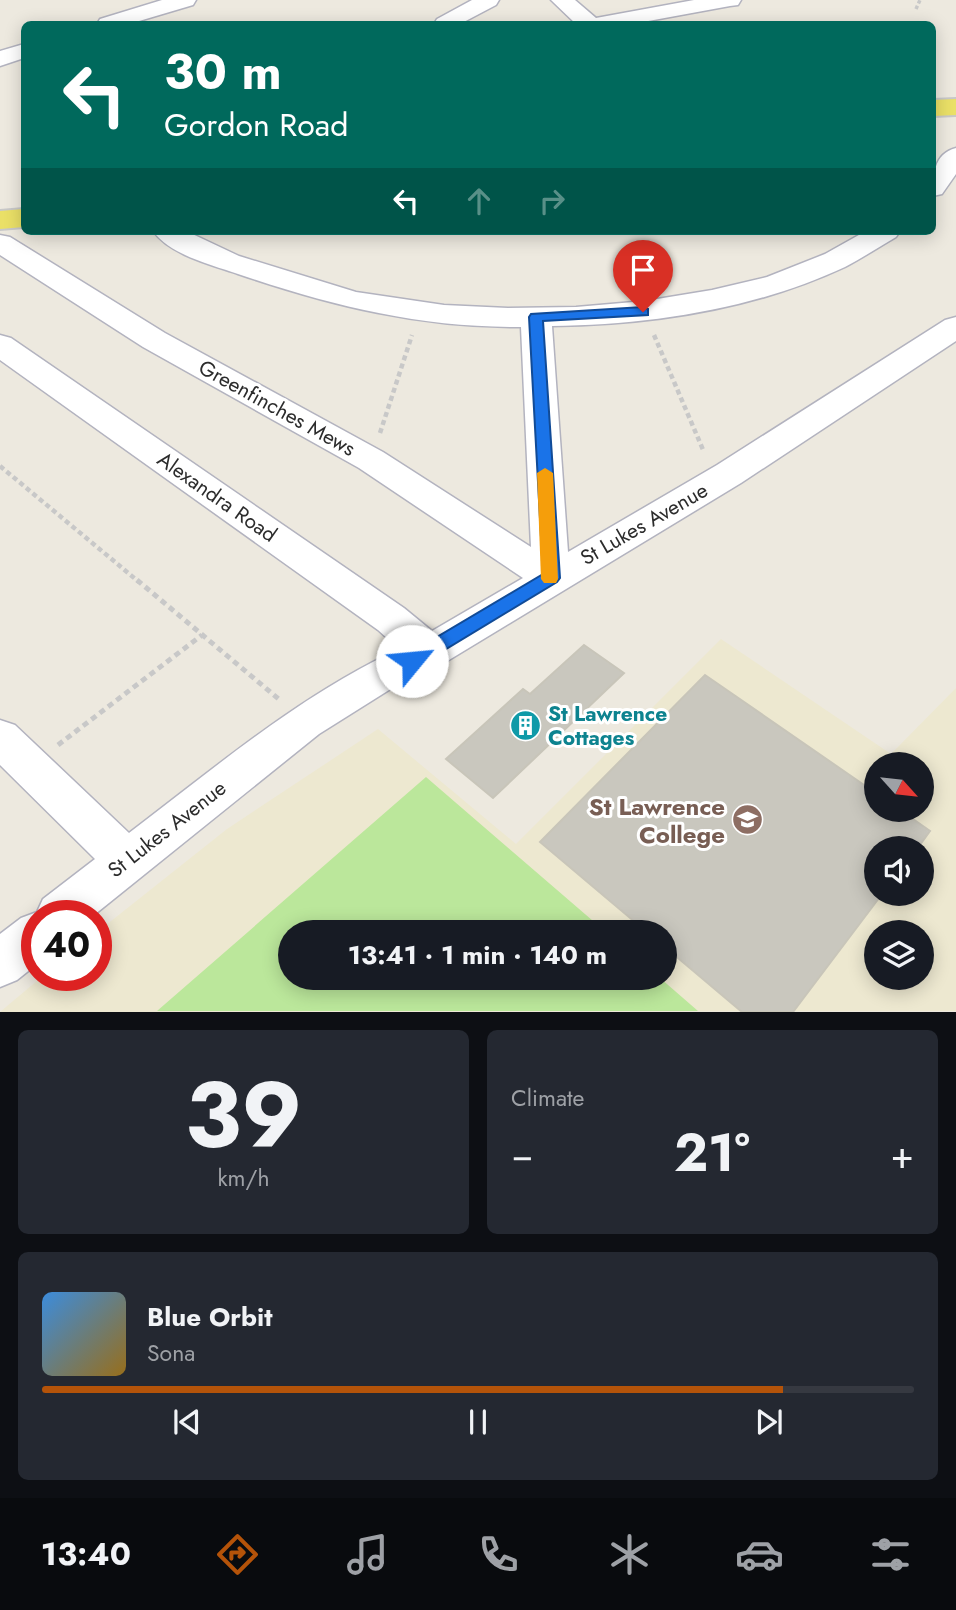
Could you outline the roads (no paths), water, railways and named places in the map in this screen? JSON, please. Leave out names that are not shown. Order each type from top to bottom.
[{"type":"main road","points":[[936,108],[956,107]]},
{"type":"main road","points":[[0,220],[21,218]]},
{"type":"street","points":[[118,21],[185,0]]},
{"type":"street","points":[[450,21],[488,0]]},
{"type":"street","points":[[562,0],[586,21]]},
{"type":"street","points":[[616,21],[730,0]]},
{"type":"street","points":[[0,59],[21,52]]},
{"type":"street","points":[[936,184],[956,156]]},
{"type":"street","points":[[173,235],[202,253],[321,292],[386,307],[469,316],[536,317],[643,312],[725,297],[795,278],[862,248],[880,235]]},
{"type":"street","name":"Greenfinches Mews","points":[[0,243],[154,340],[370,460],[551,578]]},
{"type":"street","points":[[536,317],[551,578]]},
{"type":"street","name":"St Lukes Avenue","points":[[77,900],[305,722],[375,678],[430,652],[729,474],[956,327]]},
{"type":"street","name":"Alexandra Road","points":[[0,345],[391,619],[430,652]]},
{"type":"street","points":[[0,737],[126,860]]},
{"type":"street","points":[[0,964],[21,947]]},
{"type":"place","name":"St Lawrence Cottages","points":[[525,726]]},
{"type":"place","name":"St Lawrence College","points":[[748,820]]}]
